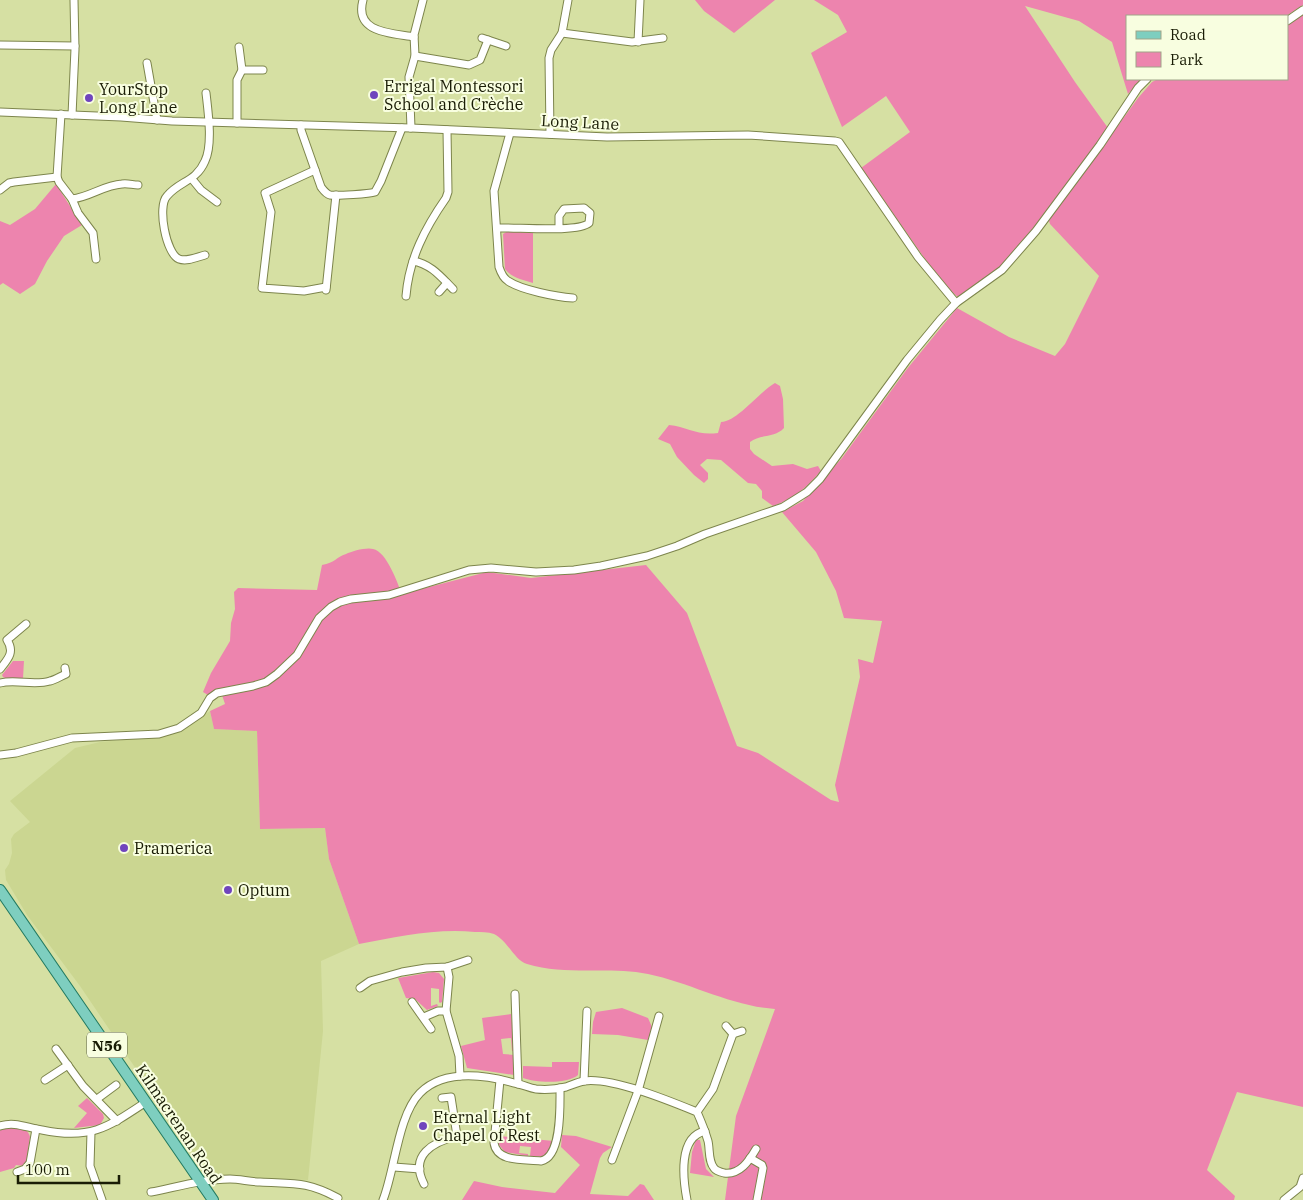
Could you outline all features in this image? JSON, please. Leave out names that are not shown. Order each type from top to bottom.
[{"type":"main road","name":"N56","points":[[0,880],[1,890]]},
{"type":"main road","name":"Kilmacrenan Road","points":[[1,890],[213,1200]]},
{"type":"street","points":[[72,115],[75,46],[74,0]]},
{"type":"street","points":[[363,0],[360,13],[366,24],[370,27],[414,38]]},
{"type":"street","points":[[411,128],[409,77],[415,56],[414,38],[423,0]]},
{"type":"street","points":[[550,134],[548,58],[562,33],[568,0]]},
{"type":"street","points":[[638,42],[640,0]]},
{"type":"street","points":[[1288,20],[1303,10]]},
{"type":"street","points":[[562,33],[632,42],[663,38]]},
{"type":"street","points":[[415,56],[469,66],[480,60],[485,39],[506,46]]},
{"type":"street","points":[[0,45],[75,46]]},
{"type":"street","points":[[237,123],[237,80],[242,70],[239,47]]},
{"type":"street","points":[[147,63],[158,120]]},
{"type":"street","points":[[242,70],[263,70]]},
{"type":"street","points":[[0,755],[72,738],[159,734],[179,728],[200,713],[210,698],[217,693],[266,682],[283,670],[297,656],[319,618],[340,602],[390,595],[469,570],[491,568],[536,572],[615,564],[647,556],[783,508],[807,492],[820,479],[923,339],[956,303],[1002,270],[1025,244],[1100,145],[1138,88],[1146,80]]},
{"type":"street","points":[[205,255],[188,260],[178,259],[171,252],[163,212],[164,200],[167,195],[192,179],[203,166],[207,157],[209,122],[206,93]]},
{"type":"street","name":"Long Lane","points":[[0,112],[632,138],[748,135],[835,140],[839,142],[918,258],[956,303]]},
{"type":"street","points":[[61,114],[57,176],[59,182],[72,199],[78,213],[93,233],[96,259]]},
{"type":"street","points":[[301,125],[314,170],[323,190],[329,194],[336,195],[369,194],[375,192],[402,128]]},
{"type":"street","points":[[406,296],[413,261],[423,235],[448,192],[447,130]]},
{"type":"street","points":[[510,133],[495,186],[499,268],[506,280],[542,292],[573,298]]},
{"type":"street","points":[[314,170],[263,191],[271,212],[262,288],[304,291],[326,289],[336,195]]},
{"type":"street","points":[[0,190],[9,183],[57,176]]},
{"type":"street","points":[[192,179],[201,190],[217,202]]},
{"type":"street","points":[[72,199],[82,198],[111,186],[121,184],[138,185]]},
{"type":"street","points":[[497,228],[559,228],[577,228],[586,226],[590,220],[590,213],[584,208],[564,209],[559,216],[559,228]]},
{"type":"street","points":[[413,261],[429,267],[448,283],[453,290]]},
{"type":"street","points":[[439,292],[448,283]]},
{"type":"street","points":[[0,669],[11,653],[11,646],[7,640],[26,624]]},
{"type":"street","points":[[0,683],[51,681],[66,674],[65,668]]},
{"type":"street","points":[[360,988],[370,982],[402,972],[446,967],[468,960]]},
{"type":"street","points":[[446,967],[450,976],[446,1011],[458,1056],[460,1076]]},
{"type":"street","points":[[515,994],[518,1084]]},
{"type":"street","points":[[412,1002],[431,1029]]},
{"type":"street","points":[[424,1017],[446,1011]]},
{"type":"street","points":[[584,1081],[587,1011]]},
{"type":"street","points":[[612,1160],[638,1091],[659,1016]]},
{"type":"street","points":[[726,1026],[733,1034]]},
{"type":"street","points":[[733,1034],[742,1031]]},
{"type":"street","points":[[697,1112],[713,1089],[733,1034]]},
{"type":"street","points":[[56,1049],[83,1086],[117,1121]]},
{"type":"street","points":[[45,1080],[68,1065]]},
{"type":"street","points":[[383,1200],[410,1107],[416,1098],[432,1083],[460,1076],[500,1080],[536,1089],[560,1088],[584,1081],[621,1085],[668,1100],[697,1112],[705,1131],[711,1163],[714,1169],[719,1172],[739,1171],[756,1149]]},
{"type":"street","points":[[500,1080],[494,1143],[498,1153],[503,1157],[509,1158],[546,1160],[551,1155],[555,1147],[558,1129],[560,1088]]},
{"type":"street","points":[[97,1099],[116,1085]]},
{"type":"street","points":[[424,1184],[420,1169],[422,1158],[428,1149],[442,1140],[458,1136],[451,1097],[442,1098]]},
{"type":"street","points":[[0,1126],[16,1124],[57,1133],[91,1132],[102,1129],[117,1121],[146,1102]]},
{"type":"street","points":[[17,1172],[25,1169],[30,1163],[36,1129]]},
{"type":"street","points":[[687,1200],[683,1172],[689,1140],[694,1135],[705,1131]]},
{"type":"street","points":[[91,1132],[90,1166],[102,1200]]},
{"type":"street","points":[[750,1158],[762,1165],[763,1168],[757,1200]]},
{"type":"street","points":[[394,1167],[420,1169]]},
{"type":"street","points":[[1284,1200],[1300,1187],[1303,1178]]},
{"type":"street","points":[[151,1192],[200,1182],[232,1179],[303,1184],[313,1186],[338,1198]]},
{"type":"shaded area","points":[[210,711],[214,729],[257,731],[260,829],[325,828],[329,859],[359,944],[321,961],[323,1031],[308,1180],[209,1177],[80,986],[27,915],[6,880],[5,870],[12,853],[11,839],[14,834],[30,822],[10,801],[75,748],[100,742],[166,736],[180,730]]},
{"type":"green space","points":[[695,0],[775,0],[734,33],[704,11]]},
{"type":"green space","points":[[814,0],[1303,0],[1303,5],[1288,15],[1126,15],[1126,80],[1140,80],[1128,94],[1112,42],[1079,21],[1025,6],[1108,128],[1056,200],[1015,252],[999,268],[959,298],[942,283],[861,168],[910,132],[886,96],[842,127],[811,53],[847,32],[838,15]]},
{"type":"green space","points":[[1303,13],[1303,1107],[1237,1092],[1207,1170],[1235,1196],[1234,1200],[725,1200],[736,1116],[775,1009],[743,1004],[648,974],[542,968],[523,962],[499,937],[489,933],[431,932],[359,944],[329,859],[325,828],[260,829],[257,731],[214,729],[210,711],[225,704],[222,695],[240,685],[227,687],[208,695],[203,692],[211,673],[230,641],[231,623],[235,609],[234,592],[238,588],[317,590],[322,565],[349,553],[367,549],[378,551],[387,561],[402,594],[487,572],[531,578],[646,565],[687,613],[737,746],[758,753],[831,800],[839,802],[835,785],[860,677],[858,659],[873,663],[882,621],[844,618],[836,591],[816,552],[782,512],[803,501],[842,458],[907,369],[957,308],[1009,337],[1055,356],[1065,344],[1099,276],[1050,224],[1049,221],[1052,216],[1138,98],[1152,82],[1156,80],[1288,80],[1288,24]]},
{"type":"green space","points":[[56,184],[82,225],[64,236],[47,261],[35,284],[20,294],[3,283],[0,285],[0,221],[10,225],[35,209]]},
{"type":"green space","points":[[508,231],[533,233],[533,283],[514,277],[505,269],[503,234]]},
{"type":"green space","points":[[775,383],[780,386],[783,399],[784,428],[776,433],[750,442],[750,449],[754,454],[772,466],[793,464],[807,469],[818,466],[821,471],[800,492],[788,500],[773,506],[762,498],[762,491],[756,484],[748,483],[721,460],[707,459],[700,465],[708,473],[708,479],[704,483],[677,457],[670,444],[658,439],[669,425],[704,433],[718,433],[721,422],[741,412]]},
{"type":"green space","points":[[13,661],[24,661],[23,678],[3,677],[2,675]]},
{"type":"green space","points":[[433,972],[439,973],[444,979],[442,1002],[439,1002],[439,989],[431,988],[431,1006],[437,1004],[438,1006],[427,1010],[415,999],[406,998],[398,978]]},
{"type":"green space","points":[[622,1008],[648,1018],[652,1027],[648,1040],[618,1035],[592,1034],[596,1012]]},
{"type":"green space","points":[[511,1014],[515,1051],[512,1051],[511,1038],[501,1039],[503,1054],[515,1055],[514,1075],[467,1068],[461,1046],[485,1040],[482,1018]]},
{"type":"green space","points":[[552,1062],[579,1062],[578,1075],[567,1080],[552,1082],[523,1078],[523,1066],[552,1067]]},
{"type":"green space","points":[[87,1098],[103,1114],[104,1118],[100,1125],[74,1128],[87,1113],[78,1106]]},
{"type":"green space","points":[[16,1127],[27,1131],[30,1137],[26,1164],[24,1166],[16,1165],[14,1168],[0,1172],[0,1130]]},
{"type":"green space","points":[[562,1135],[576,1136],[612,1147],[603,1153],[600,1158],[590,1194],[628,1196],[640,1184],[644,1185],[654,1200],[462,1200],[474,1181],[502,1187],[555,1193],[580,1165],[561,1147]]},
{"type":"green space","points":[[499,1136],[554,1141],[553,1146],[544,1157],[530,1156],[531,1147],[520,1146],[519,1153],[528,1154],[528,1156],[505,1152],[499,1145]]},
{"type":"green space","points":[[696,1140],[700,1140],[706,1169],[714,1177],[690,1173],[692,1152]]},
{"type":"place","name":"Errigal Montessori School and Crèche","points":[[374,95]]},
{"type":"place","name":"YourStop Long Lane","points":[[89,98]]},
{"type":"place","name":"Pramerica","points":[[124,848]]},
{"type":"place","name":"Optum","points":[[228,890]]},
{"type":"place","name":"Eternal Light Chapel of Rest","points":[[423,1126]]}]
